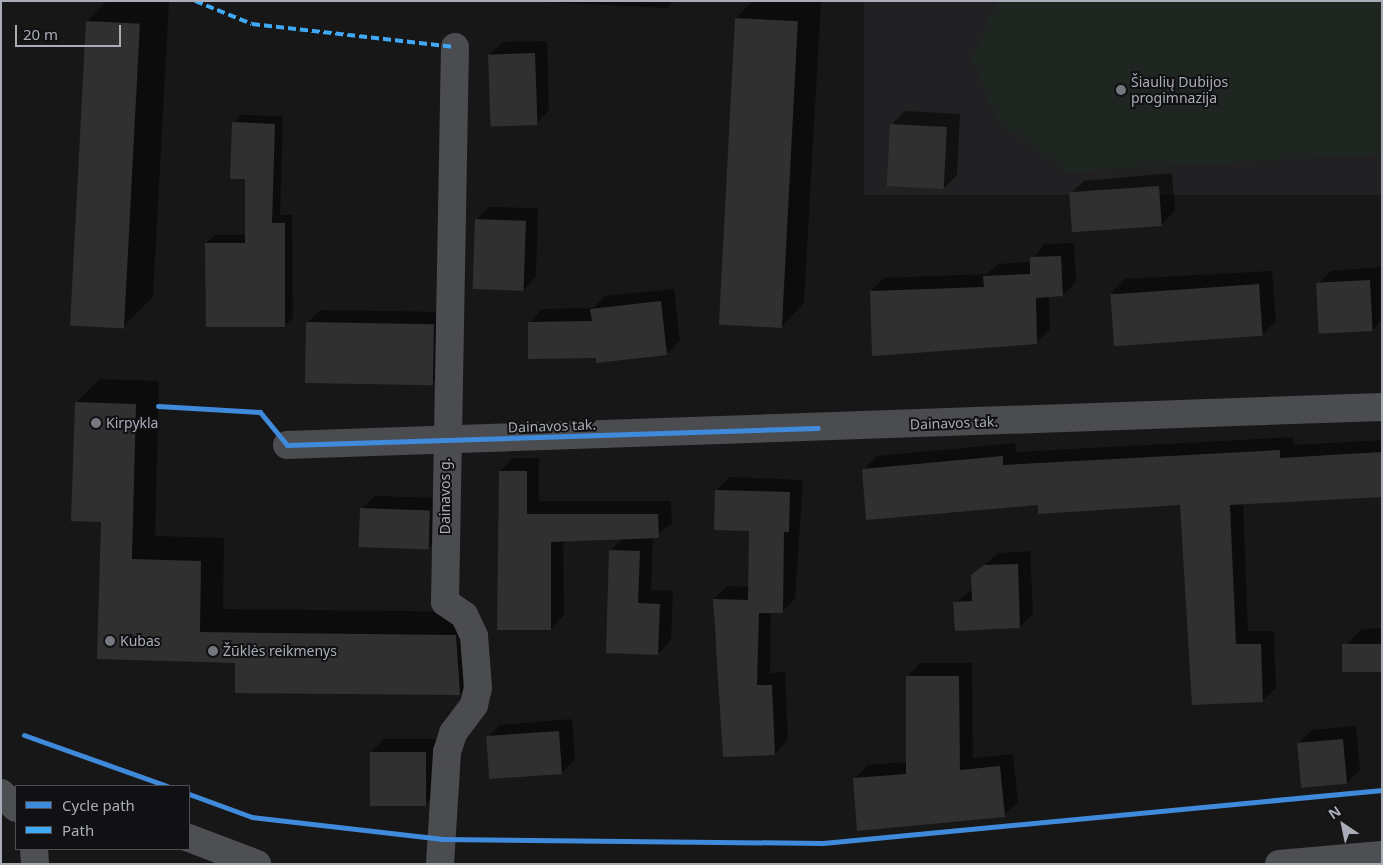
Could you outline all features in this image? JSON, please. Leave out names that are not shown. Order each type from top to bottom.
[{"type":"main road","points":[[1,793],[15,807]]},
{"type":"main road","points":[[190,838],[257,864]]},
{"type":"main road","points":[[34,850],[35,864]]},
{"type":"main road","points":[[1279,864],[1382,855]]},
{"type":"street","name":"Dainavos g.","points":[[440,864],[447,752],[453,733],[474,705],[478,688],[474,636],[464,615],[445,602],[445,441],[455,47]]},
{"type":"street","name":"Dainavos tak.","points":[[287,445],[1382,407]]},
{"type":"shaded area","name":"Šiaulių Dubijos progimnazija","points":[[864,1],[1382,1],[1382,195],[864,195]]},
{"type":"shaded area","name":"Šiaulių Dubijos progimnazija","points":[[998,1],[1382,1],[1382,154],[1067,172],[996,120],[972,57]]},
{"type":"building","points":[[735,18],[798,21],[782,328],[719,325]]},
{"type":"building","points":[[86,21],[140,24],[124,328],[70,326]]},
{"type":"building","points":[[535,53],[538,125],[491,127],[488,55]]},
{"type":"building","points":[[232,122],[275,124],[272,223],[285,223],[285,327],[206,327],[205,243],[245,243],[245,179],[230,179]]},
{"type":"building","points":[[890,124],[947,127],[944,189],[887,186]]},
{"type":"building","points":[[1159,186],[1162,226],[1072,232],[1069,192]]},
{"type":"building","points":[[475,219],[526,221],[524,291],[473,289]]},
{"type":"building","points":[[1061,256],[1063,296],[1036,298],[1037,344],[872,356],[870,291],[984,287],[983,276],[1030,274],[1030,257]]},
{"type":"building","points":[[1370,280],[1373,331],[1319,334],[1316,283]]},
{"type":"building","points":[[1259,284],[1263,336],[1114,346],[1110,294]]},
{"type":"building","points":[[661,301],[667,355],[596,363],[596,358],[528,359],[528,322],[592,321],[590,309]]},
{"type":"building","points":[[306,322],[434,324],[433,385],[305,383]]},
{"type":"building","points":[[75,402],[136,404],[132,559],[201,561],[200,632],[456,635],[460,695],[235,693],[235,663],[97,659],[101,522],[71,521]]},
{"type":"building","points":[[1280,450],[1280,458],[1382,452],[1382,497],[1230,505],[1236,644],[1261,644],[1263,702],[1192,705],[1180,505],[1038,514],[1038,505],[866,520],[862,469],[1003,456],[1003,465]]},
{"type":"building","points":[[499,471],[527,471],[527,514],[658,514],[659,538],[551,542],[551,630],[497,630]]},
{"type":"building","points":[[715,490],[790,492],[789,532],[784,532],[783,613],[759,613],[757,685],[772,685],[775,755],[723,757],[713,599],[748,600],[749,531],[714,530]]},
{"type":"building","points":[[360,508],[430,510],[429,549],[359,547]]},
{"type":"building","points":[[609,550],[640,551],[638,603],[660,604],[658,655],[606,653]]},
{"type":"building","points":[[1018,564],[1020,628],[955,631],[953,602],[972,601],[971,575],[984,565]]},
{"type":"building","points":[[1342,644],[1382,644],[1382,672],[1342,672]]},
{"type":"building","points":[[906,676],[959,676],[960,770],[1000,766],[1005,817],[857,831],[853,778],[906,774]]},
{"type":"building","points":[[559,731],[562,774],[489,779],[486,736]]},
{"type":"building","points":[[1343,739],[1347,784],[1301,788],[1297,743]]},
{"type":"building","points":[[370,752],[426,752],[426,806],[370,806]]},
{"type":"marked path","points":[[195,1],[252,24],[455,47]]},
{"type":"cycle path","points":[[158,406],[260,412],[287,445],[818,428]]},
{"type":"cycle path","points":[[24,735],[164,785]]},
{"type":"cycle path","points":[[190,794],[252,817],[441,839],[823,843],[1382,790]]},
{"type":"place","name":"Šiaulių Dubijos progimnazija","points":[[1121,90]]},
{"type":"place","name":"Kirpykla","points":[[96,423]]},
{"type":"place","name":"Kubas","points":[[110,641]]},
{"type":"place","name":"Žūklės reikmenys","points":[[213,651]]}]
